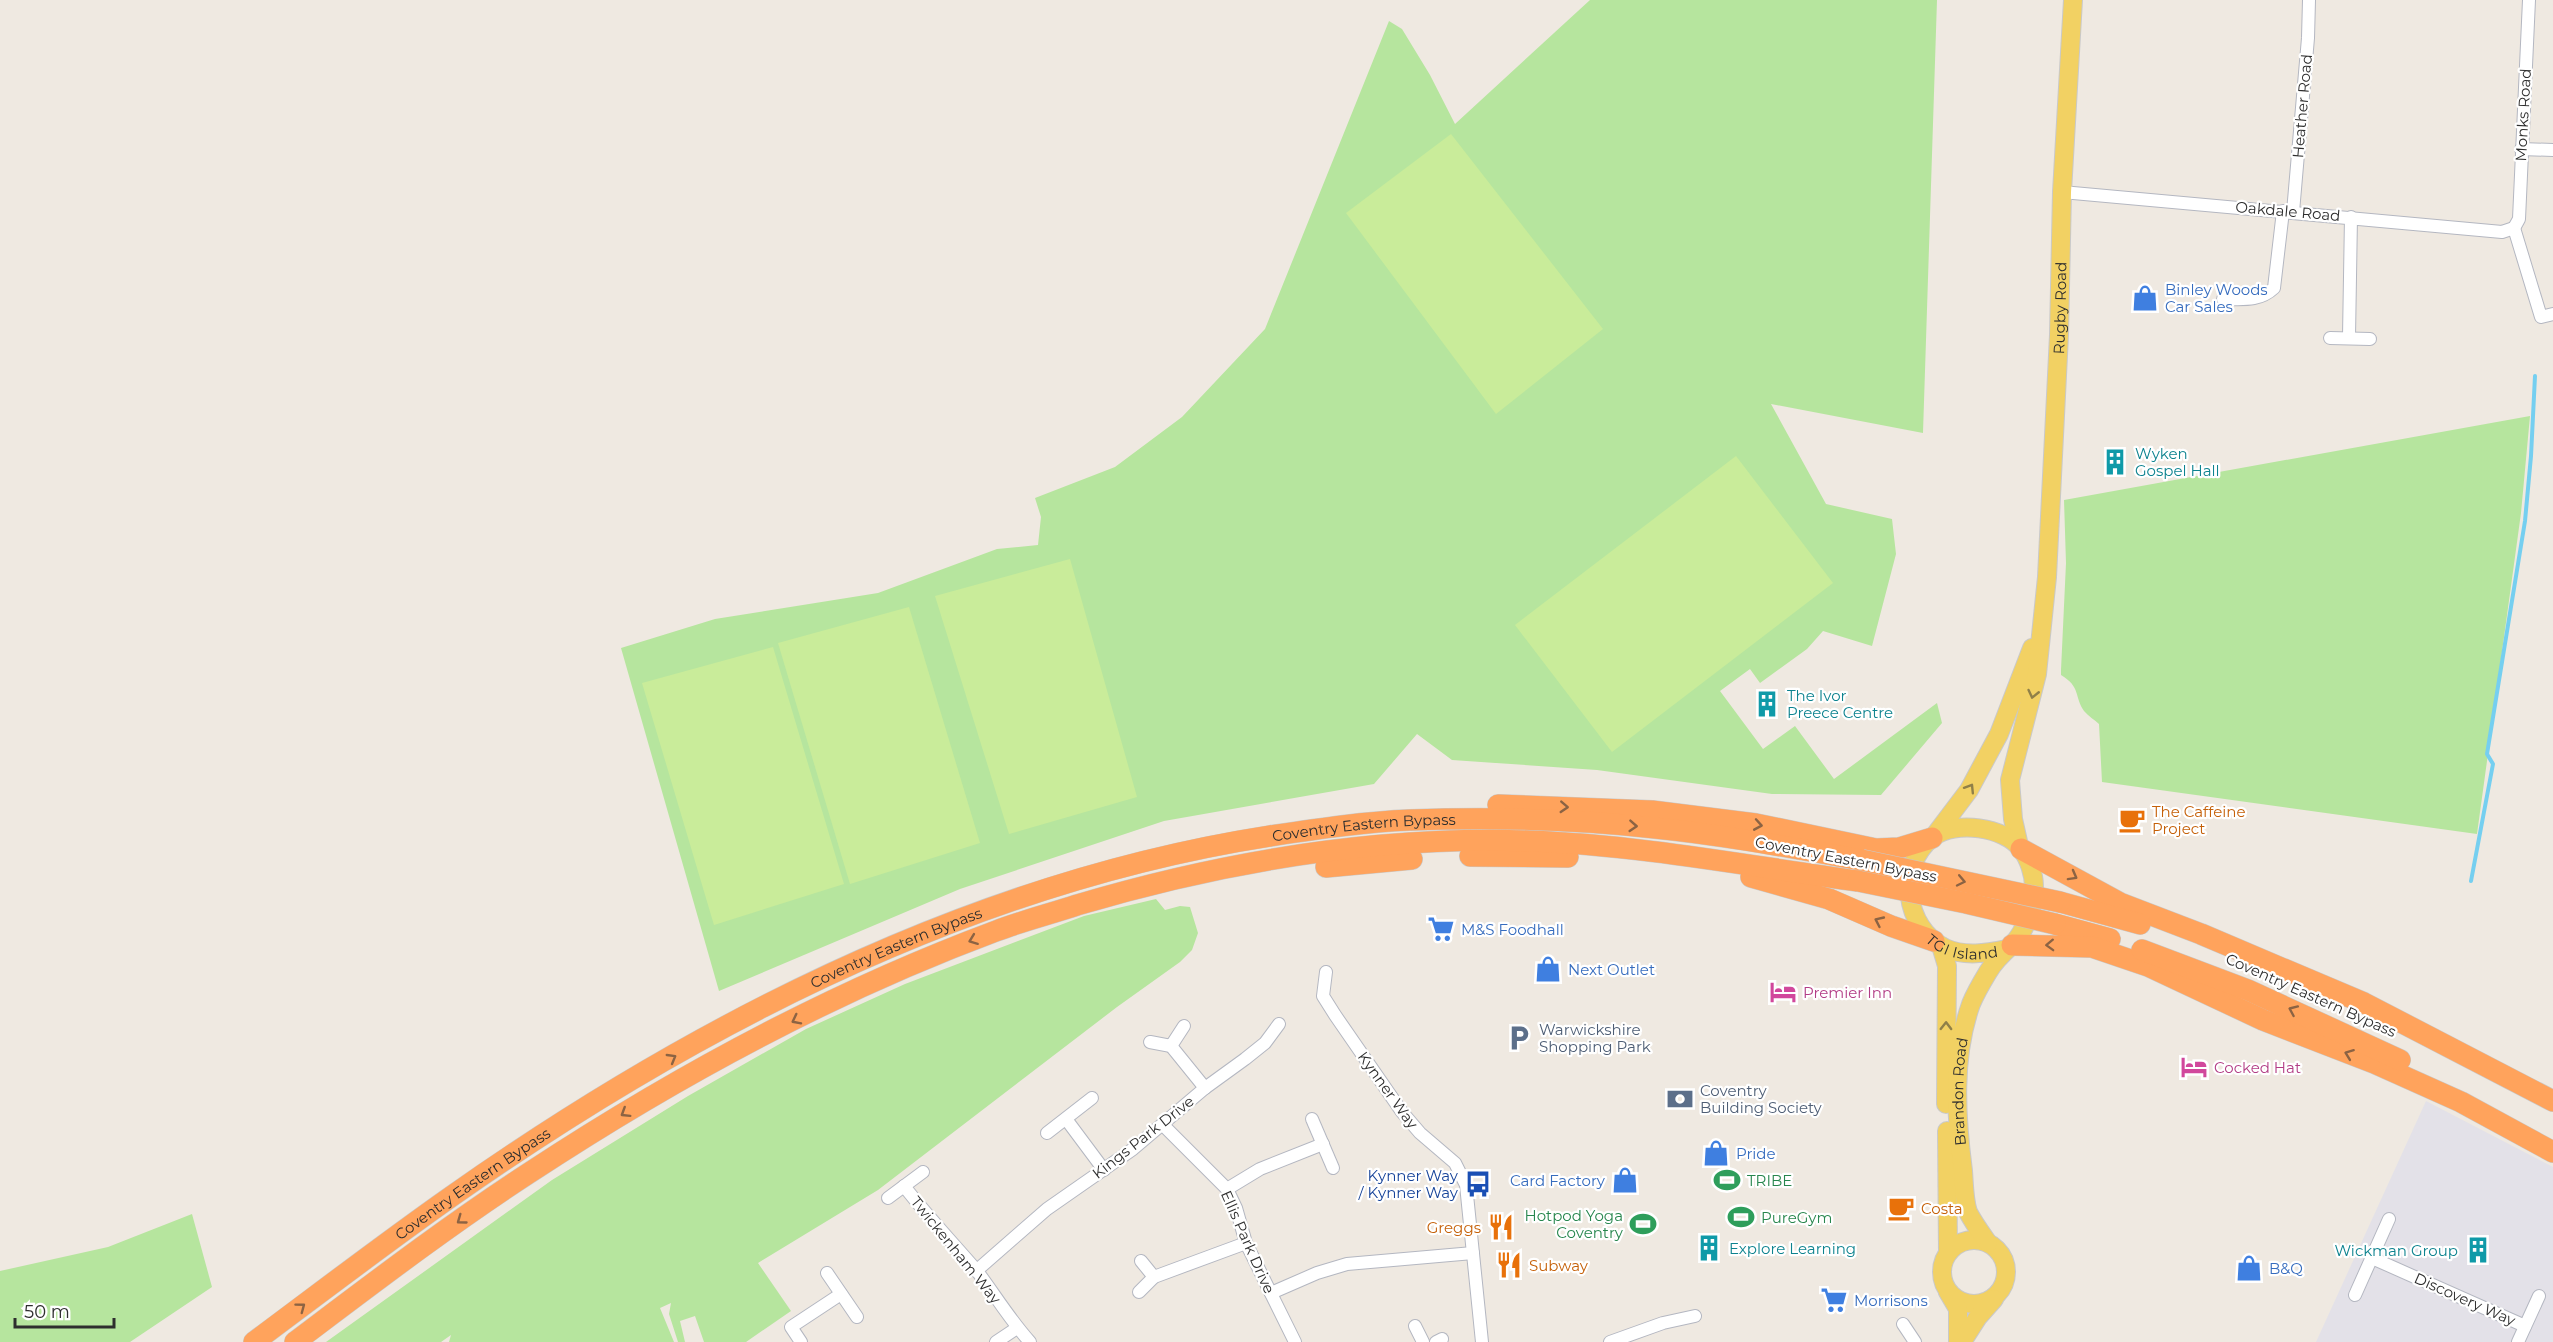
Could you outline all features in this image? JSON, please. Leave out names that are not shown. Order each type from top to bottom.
[{"type":"highway","points":[[977,913],[1054,873],[1113,855],[1201,834],[1324,814],[1407,806],[1527,805],[1652,811],[1756,824],[1876,849],[1899,848],[1934,837]]},
{"type":"highway","name":"Coventry Eastern Bypass","points":[[254,1342],[452,1196],[624,1085],[689,1047],[841,970],[977,913],[1111,869],[1203,847],[1337,826],[1408,820],[1526,819],[1652,828],[1751,841],[1860,870],[1966,903],[2116,940],[2248,990],[2367,1044],[2553,1139]]},
{"type":"highway","name":"Coventry Eastern Bypass","points":[[295,1342],[529,1173],[641,1103],[726,1055],[832,1002],[932,956],[1028,920],[1118,893],[1269,860],[1363,848],[1529,841],[1860,870],[2060,902],[2127,920],[2202,947],[2359,1012],[2553,1113]]},
{"type":"highway","points":[[2020,847],[2120,903],[2201,934],[2364,1003],[2553,1101]]},
{"type":"highway","points":[[1028,920],[1274,872],[1447,856],[1572,857],[1745,876],[1829,899],[1937,943]]},
{"type":"highway","points":[[2010,947],[2092,947],[2148,966],[2262,1020],[2374,1063],[2461,1102],[2553,1152]]},
{"type":"main road","name":"Rugby Road","points":[[2020,847],[2013,819],[2010,780],[2037,674],[2044,615],[2054,458],[2062,192],[2073,0]]},
{"type":"main road","name":"Rugby Road","points":[[1934,837],[1969,790],[1999,734],[2018,689],[2044,615]]},
{"type":"main road","points":[[1934,837],[1952,829],[1970,827],[1992,830],[2020,847]]},
{"type":"main road","name":"TGI Island","points":[[1934,837],[1914,864],[1909,883],[1910,903],[1923,930],[1937,943],[1967,953],[2010,947],[2019,937],[2032,910],[2035,885],[2030,865],[2020,847]]},
{"type":"main road","name":"Brandon Road","points":[[1937,943],[1947,966],[1948,1252]]},
{"type":"main road","name":"Brandon Road","points":[[1988,1243],[1968,1211],[1958,1137],[1957,1093],[1961,1046],[1971,1004],[1990,969],[2010,947]]},
{"type":"main road","points":[[1977,1240],[1988,1243],[2002,1256],[2007,1271],[2003,1287],[1960,1342],[1958,1309],[1948,1292],[1942,1274],[1944,1260],[1948,1252],[1964,1241],[1977,1240]]},
{"type":"main road","points":[[1948,1292],[1958,1300],[1970,1305],[1982,1304],[1995,1297]]},
{"type":"street","name":"Heather Road","points":[[2223,299],[2254,300],[2274,288],[2288,211],[2308,38],[2309,0]]},
{"type":"street","name":"Monks Road","points":[[2514,228],[2519,219],[2529,0]]},
{"type":"street","points":[[2521,149],[2553,150]]},
{"type":"street","name":"Oakdale Road","points":[[2062,192],[2502,232],[2514,228]]},
{"type":"street","points":[[2349,337],[2351,217]]},
{"type":"street","points":[[2514,228],[2541,317],[2553,314]]},
{"type":"street","points":[[2330,338],[2370,339]]},
{"type":"street","name":"Kynner Way","points":[[1326,972],[1323,996],[1363,1057],[1402,1113],[1420,1133],[1455,1163],[1462,1174],[1469,1194],[1482,1342]]},
{"type":"street","name":"Kings Park Drive","points":[[976,1271],[1047,1209],[1104,1170],[1163,1125],[1205,1088],[1265,1042],[1279,1024]]},
{"type":"street","points":[[1171,1046],[1184,1026]]},
{"type":"street","points":[[1150,1042],[1171,1046],[1205,1088]]},
{"type":"street","points":[[1047,1132],[1092,1098]]},
{"type":"street","points":[[1066,1119],[1104,1170]]},
{"type":"street","points":[[1312,1119],[1333,1168]]},
{"type":"street","name":"Ellis Park Drive","points":[[1163,1125],[1227,1189],[1236,1208],[1246,1243],[1295,1342]]},
{"type":"street","points":[[1227,1189],[1260,1169],[1323,1144]]},
{"type":"street","name":"Twickenham Way","points":[[888,1198],[923,1172]]},
{"type":"street","name":"Twickenham Way","points":[[904,1186],[926,1215],[976,1271],[1017,1328],[1030,1342]]},
{"type":"street","points":[[2355,1295],[2389,1219]]},
{"type":"street","points":[[1139,1292],[1154,1277],[1246,1243]]},
{"type":"street","points":[[1271,1293],[1317,1273],[1347,1264],[1473,1253]]},
{"type":"street","name":"Discovery Way","points":[[2372,1258],[2525,1326]]},
{"type":"street","points":[[1141,1261],[1154,1277]]},
{"type":"street","points":[[827,1273],[857,1317]]},
{"type":"street","points":[[801,1342],[791,1327],[841,1294]]},
{"type":"street","points":[[2518,1342],[2539,1296]]},
{"type":"street","points":[[1610,1342],[1663,1323],[1695,1316]]},
{"type":"street","points":[[1903,1324],[1915,1342]]},
{"type":"street","points":[[1415,1326],[1423,1342]]},
{"type":"street","points":[[996,1342],[1017,1328]]},
{"type":"shaded area","points":[[2426,1101],[2553,1167],[2553,1342],[2316,1342]]},
{"type":"green space","points":[[1590,0],[1937,0],[1923,433],[1771,404],[1826,504],[1892,519],[1896,554],[1872,646],[1823,631],[1807,649],[1760,683],[1750,669],[1720,691],[1763,749],[1795,726],[1834,779],[1937,703],[1942,723],[1881,795],[1772,794],[1597,770],[1452,760],[1417,734],[1374,784],[1164,821],[960,889],[719,991],[621,648],[715,619],[878,593],[997,549],[1038,545],[1041,517],[1035,498],[1115,467],[1182,417],[1265,329],[1389,21],[1402,29],[1430,75],[1455,124]]},
{"type":"green space","points":[[1451,134],[1603,329],[1496,414],[1346,213]]},
{"type":"green space","points":[[2530,416],[2521,513],[2477,834],[2102,782],[2099,724],[2084,711],[2072,684],[2061,675],[2066,563],[2064,500]]},
{"type":"green space","points":[[1736,456],[1833,583],[1612,752],[1515,625]]},
{"type":"green space","points":[[1070,559],[1137,797],[1009,834],[935,596]]},
{"type":"green space","points":[[909,607],[980,843],[850,884],[778,643]]},
{"type":"green space","points":[[773,647],[844,884],[714,925],[642,683]]},
{"type":"green space","points":[[1156,899],[1165,910],[1180,906],[1190,907],[1198,933],[1192,950],[1180,962],[1117,1007],[878,1190],[758,1263],[791,1311],[746,1342],[704,1342],[695,1316],[680,1321],[685,1342],[678,1342],[669,1314],[671,1303],[660,1308],[674,1342],[449,1342],[451,1335],[441,1342],[326,1342],[552,1180],[688,1096],[806,1029],[905,984],[1084,916]]},
{"type":"green space","points":[[192,1214],[212,1287],[130,1342],[0,1342],[0,1271],[108,1247]]},
{"type":"waterway","points":[[2471,881],[2493,764],[2487,754],[2525,521],[2535,376]]},
{"type":"place","name":"Binley Woods Car Sales","points":[[2145,298]]},
{"type":"place","name":"Wyken Gospel Hall","points":[[2115,462]]},
{"type":"place","name":"The Ivor Preece Centre","points":[[1767,704]]},
{"type":"place","name":"The Caffeine Project","points":[[2132,820]]},
{"type":"place","name":"M&S Foodhall","points":[[1441,929]]},
{"type":"place","name":"Next Outlet","points":[[1548,969]]},
{"type":"place","name":"Premier Inn","points":[[1783,992]]},
{"type":"place","name":"Warwickshire Shopping Park","points":[[1519,1038]]},
{"type":"place","name":"Cocked Hat","points":[[2194,1067]]},
{"type":"place","name":"Coventry Building Society","points":[[1680,1099]]},
{"type":"place","name":"Pride","points":[[1716,1153]]},
{"type":"place","name":"Card Factory","points":[[1625,1180]]},
{"type":"place","name":"TRIBE","points":[[1727,1180]]},
{"type":"place","name":"Kynner Way / Kynner Way","points":[[1478,1184]]},
{"type":"place","name":"Costa","points":[[1901,1208]]},
{"type":"place","name":"PureGym","points":[[1741,1217]]},
{"type":"place","name":"Hotpod Yoga Coventry","points":[[1643,1224]]},
{"type":"place","name":"Greggs","points":[[1501,1227]]},
{"type":"place","name":"Explore Learning","points":[[1709,1248]]},
{"type":"place","name":"Wickman Group","points":[[2478,1250]]},
{"type":"place","name":"Subway","points":[[1509,1265]]},
{"type":"place","name":"B&Q","points":[[2249,1268]]},
{"type":"place","name":"Morrisons","points":[[1834,1300]]}]
